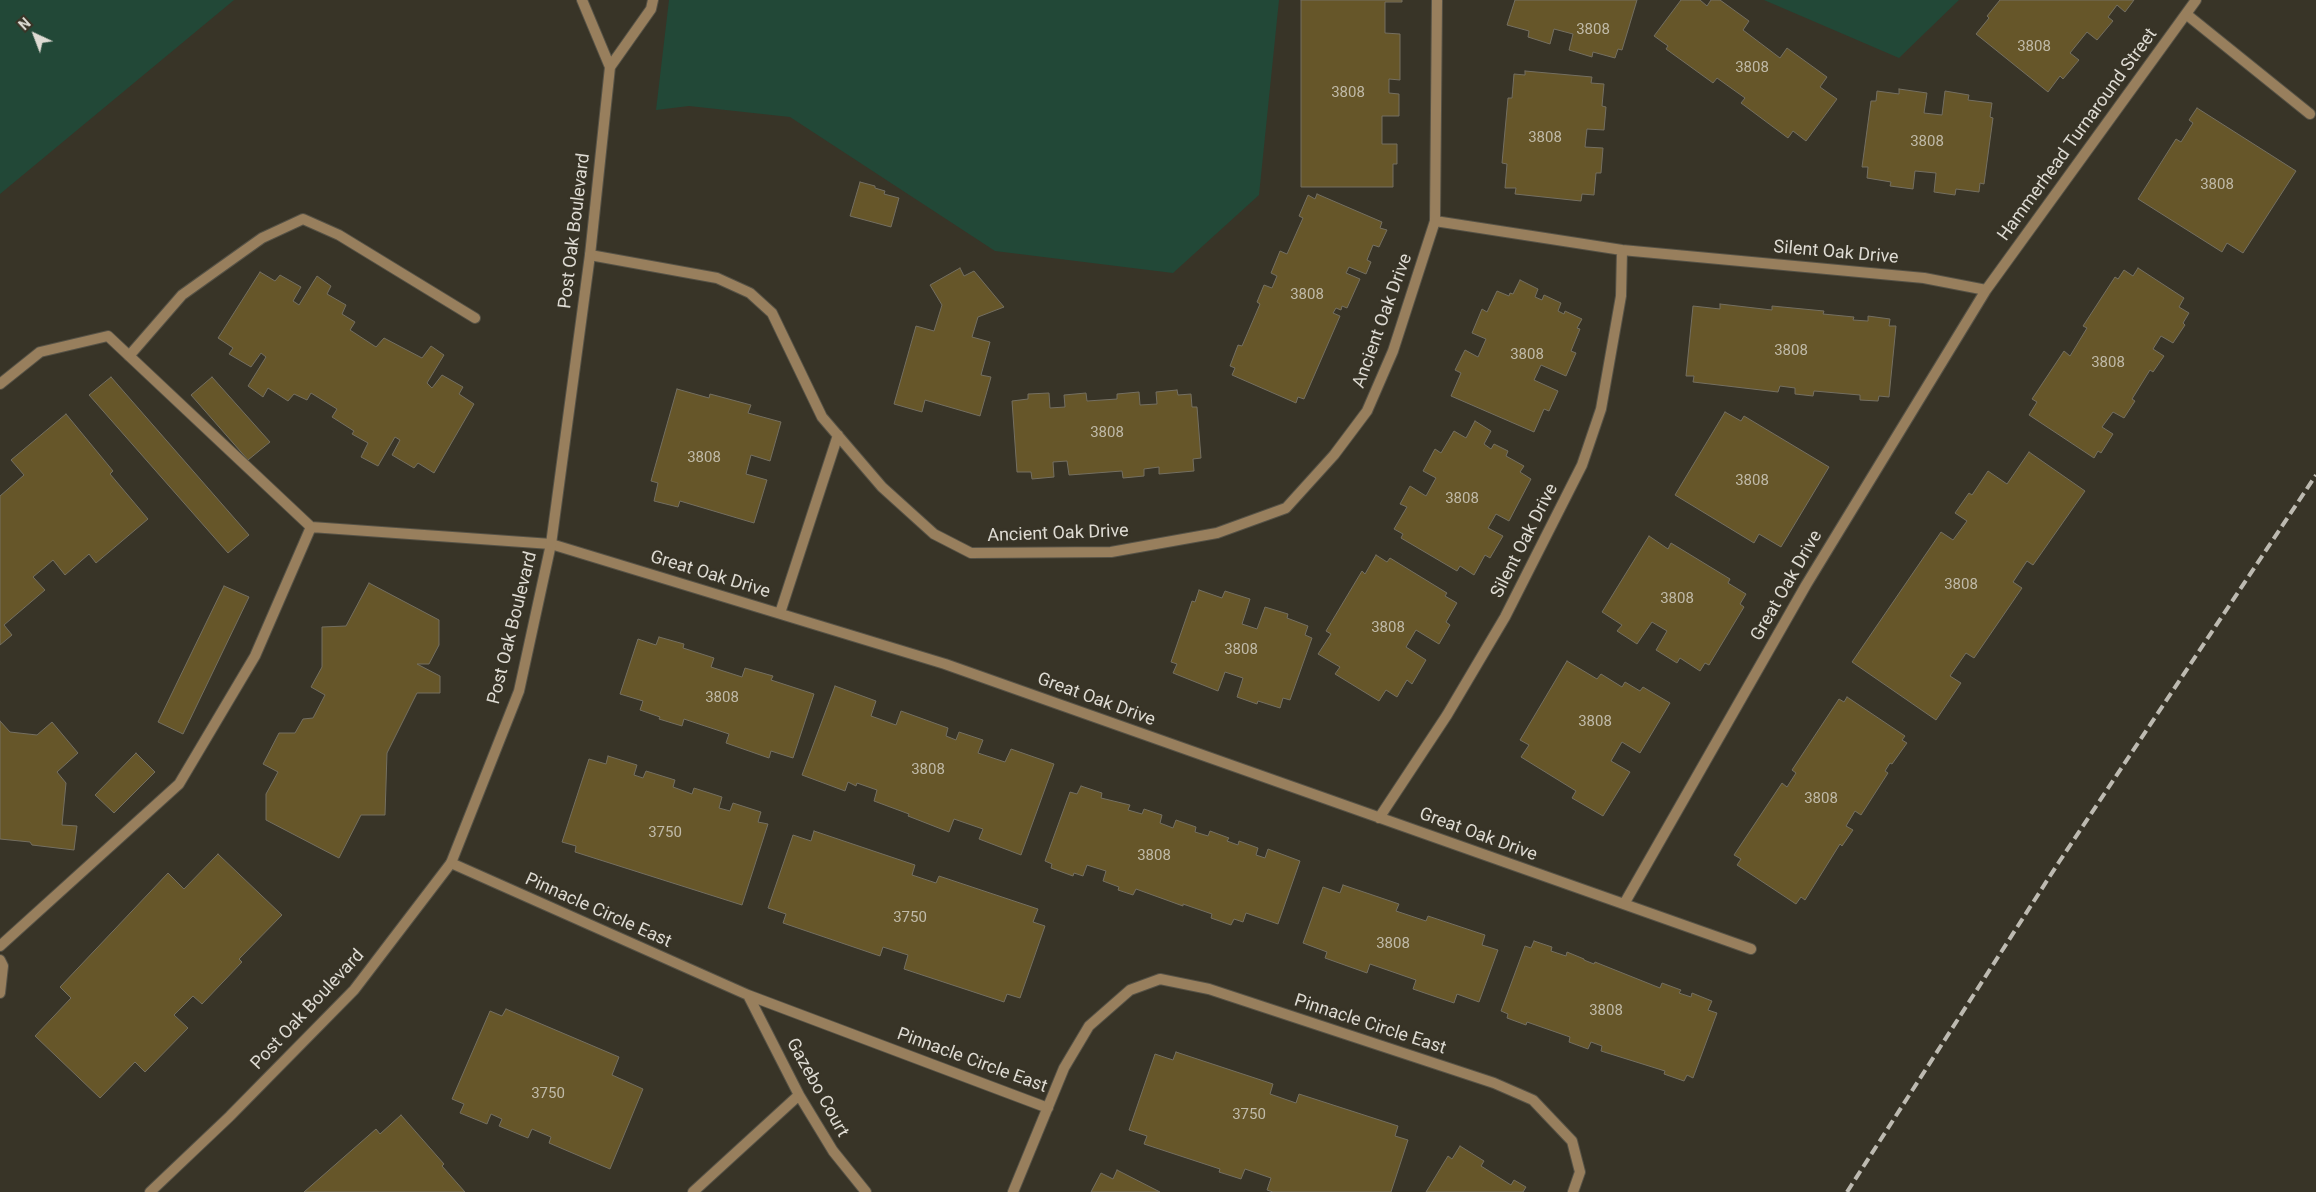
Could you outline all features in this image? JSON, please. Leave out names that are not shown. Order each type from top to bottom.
[{"type":"street","name":"Post Oak Boulevard","points":[[150,1192],[230,1116],[354,990],[451,863],[519,691],[551,544],[590,255],[610,67],[582,0]]},
{"type":"street","name":"Post Oak Boulevard","points":[[610,67],[652,9],[653,0]]},
{"type":"street","name":"Ancient Oak Drive","points":[[590,255],[717,278],[750,293],[772,313],[822,416],[882,487],[934,534],[972,553],[1111,552],[1217,533],[1286,508],[1334,455],[1367,411],[1393,351],[1434,221],[1437,0]]},
{"type":"street","name":"Hammerhead Turnaround Street","points":[[1986,290],[2196,0]]},
{"type":"street","points":[[2186,14],[2310,114]]},
{"type":"street","points":[[128,356],[182,295],[262,238],[303,219],[338,235],[476,318]]},
{"type":"street","name":"Silent Oak Drive","points":[[1434,221],[1622,250],[1924,278],[1986,290]]},
{"type":"street","name":"Silent Oak Drive","points":[[1379,818],[1448,715],[1505,616],[1582,465],[1601,409],[1621,296],[1622,250]]},
{"type":"street","name":"Great Oak Drive","points":[[1624,904],[1806,585],[1986,290]]},
{"type":"street","points":[[0,384],[40,352],[108,336],[311,527],[255,656],[179,784],[0,946]]},
{"type":"street","points":[[780,613],[838,435]]},
{"type":"street","name":"Great Oak Drive","points":[[311,527],[551,544],[945,664],[1751,949]]},
{"type":"street","name":"Pinnacle Circle East","points":[[451,863],[748,995],[1048,1108],[1064,1068],[1089,1026],[1130,990],[1160,979],[1209,989],[1494,1082],[1534,1100],[1572,1141],[1580,1172],[1573,1192]]},
{"type":"street","points":[[0,960],[3,966],[0,993]]},
{"type":"street","name":"Gazebo Court","points":[[748,995],[799,1095],[833,1151],[866,1192]]},
{"type":"street","points":[[692,1192],[799,1095]]},
{"type":"street","points":[[1013,1192],[1048,1108]]},
{"type":"green space","points":[[0,0],[234,0],[0,194]]},
{"type":"green space","points":[[669,0],[1279,0],[1259,195],[1173,273],[995,251],[790,117],[689,106],[656,110]]},
{"type":"green space","points":[[1764,0],[1959,0],[1899,58]]},
{"type":"building","points":[[1301,0],[1402,0],[1402,2],[1385,2],[1385,33],[1400,34],[1400,80],[1389,79],[1389,93],[1399,94],[1399,116],[1382,116],[1382,144],[1397,144],[1397,164],[1393,164],[1393,187],[1301,187]]},
{"type":"building","points":[[1515,0],[1637,0],[1622,50],[1618,49],[1615,58],[1593,52],[1592,57],[1569,50],[1573,34],[1554,29],[1550,44],[1528,37],[1529,31],[1507,25]]},
{"type":"building","points":[[1681,0],[1700,0],[1707,6],[1711,0],[1720,0],[1749,21],[1743,30],[1780,58],[1787,48],[1827,77],[1820,87],[1837,99],[1806,141],[1793,131],[1788,138],[1741,103],[1745,98],[1717,78],[1713,83],[1666,49],[1668,46],[1654,36]]},
{"type":"building","points":[[2000,0],[2134,0],[2125,12],[2117,5],[2108,17],[2113,21],[2097,40],[2087,32],[2070,53],[2079,60],[2063,79],[2060,76],[2048,92],[1976,34]]},
{"type":"building","points":[[1525,71],[1592,77],[1591,83],[1604,84],[1602,106],[1606,107],[1604,130],[1587,129],[1585,147],[1603,148],[1601,173],[1596,173],[1594,195],[1582,194],[1581,201],[1515,194],[1516,188],[1505,188],[1507,164],[1502,163],[1508,98],[1512,98],[1514,74],[1525,75]]},
{"type":"building","points":[[1899,89],[1927,93],[1924,113],[1942,115],[1945,91],[1969,95],[1968,100],[1992,103],[1990,117],[1993,118],[1984,184],[1980,183],[1979,192],[1956,189],[1955,195],[1934,192],[1936,173],[1915,171],[1913,189],[1890,186],[1891,182],[1867,178],[1868,167],[1862,167],[1871,101],[1876,101],[1877,91],[1899,94]]},
{"type":"building","points":[[2197,108],[2296,171],[2243,253],[2227,243],[2222,252],[2138,199],[2176,139],[2181,142],[2193,123],[2189,120]]},
{"type":"building","points":[[860,182],[885,191],[884,194],[899,198],[891,227],[850,216]]},
{"type":"building","points":[[1317,194],[1382,222],[1380,228],[1387,230],[1379,247],[1373,245],[1367,260],[1371,262],[1366,274],[1349,267],[1346,273],[1360,279],[1347,308],[1342,306],[1341,310],[1336,308],[1333,313],[1340,316],[1304,399],[1298,397],[1296,403],[1232,375],[1235,368],[1230,366],[1238,345],[1242,346],[1260,304],[1257,302],[1264,285],[1272,288],[1277,276],[1271,273],[1280,251],[1287,254],[1303,218],[1299,216],[1308,195],[1315,199]]},
{"type":"building","points":[[960,268],[964,276],[974,271],[1004,307],[978,317],[972,337],[990,342],[981,375],[991,377],[980,416],[925,400],[922,412],[894,404],[916,326],[934,331],[942,305],[930,285]]},
{"type":"building","points":[[2138,268],[2184,298],[2179,307],[2189,313],[2183,323],[2185,325],[2173,343],[2161,336],[2153,349],[2164,356],[2153,372],[2150,370],[2132,399],[2135,401],[2124,418],[2113,412],[2102,427],[2113,434],[2101,453],[2098,451],[2094,458],[2029,415],[2037,402],[2032,399],[2064,351],[2070,356],[2087,328],[2083,326],[2115,277],[2118,279],[2124,270],[2133,276]]},
{"type":"building","points":[[260,272],[275,281],[280,275],[301,287],[293,301],[299,305],[317,276],[331,286],[327,294],[346,305],[342,314],[355,322],[350,330],[376,347],[384,338],[422,358],[431,346],[444,355],[427,383],[432,388],[442,375],[463,387],[459,394],[474,404],[434,473],[418,463],[414,468],[392,455],[400,440],[395,437],[378,466],[361,457],[368,443],[352,434],[354,431],[332,417],[337,409],[311,393],[307,400],[294,394],[288,401],[268,388],[263,397],[248,386],[266,357],[261,353],[251,367],[229,354],[233,348],[218,338]]},
{"type":"building","points":[[1520,280],[1538,289],[1535,297],[1542,300],[1544,295],[1561,303],[1558,311],[1564,314],[1565,311],[1582,319],[1577,328],[1580,329],[1571,351],[1576,353],[1566,376],[1541,365],[1534,380],[1558,391],[1549,411],[1544,409],[1534,432],[1451,396],[1461,373],[1455,370],[1465,350],[1478,357],[1486,339],[1472,333],[1482,309],[1487,312],[1497,291],[1509,296],[1510,293],[1513,294]]},
{"type":"building","points":[[1720,304],[1772,310],[1772,306],[1824,311],[1823,314],[1854,317],[1853,320],[1868,321],[1868,316],[1890,319],[1889,326],[1896,326],[1889,397],[1879,396],[1878,401],[1860,400],[1860,395],[1814,391],[1813,396],[1795,394],[1795,388],[1780,386],[1778,392],[1693,382],[1694,376],[1686,376],[1693,306],[1720,309]]},
{"type":"building","points":[[111,377],[249,535],[228,553],[89,395]]},
{"type":"building","points":[[212,377],[270,442],[248,460],[191,395]]},
{"type":"building","points":[[677,389],[709,398],[710,394],[751,405],[748,413],[781,422],[770,461],[751,455],[746,474],[767,480],[754,523],[680,501],[678,507],[654,501],[658,483],[651,481]]},
{"type":"building","points":[[1177,390],[1178,395],[1191,394],[1192,407],[1197,407],[1201,458],[1193,459],[1194,471],[1159,474],[1159,467],[1144,469],[1144,476],[1123,478],[1122,471],[1069,475],[1067,461],[1053,462],[1054,477],[1032,479],[1031,472],[1017,472],[1012,401],[1028,399],[1028,394],[1049,393],[1050,408],[1065,407],[1064,395],[1086,393],[1087,401],[1117,399],[1117,394],[1139,392],[1140,405],[1157,404],[1156,392]]},
{"type":"building","points":[[1725,412],[1741,421],[1744,416],[1829,467],[1781,547],[1759,534],[1754,543],[1675,495]]},
{"type":"building","points":[[66,414],[113,471],[110,474],[148,519],[96,563],[89,554],[65,575],[53,560],[33,577],[45,590],[4,625],[12,635],[0,645],[0,496],[24,475],[11,460]]},
{"type":"building","points":[[1475,421],[1491,431],[1484,444],[1491,449],[1494,444],[1508,451],[1506,456],[1524,466],[1520,472],[1531,479],[1509,521],[1496,514],[1488,528],[1503,536],[1490,558],[1485,555],[1474,575],[1460,566],[1457,571],[1401,538],[1403,534],[1394,529],[1407,507],[1400,504],[1410,486],[1426,496],[1436,478],[1423,471],[1435,449],[1441,453],[1454,431],[1466,438]]},
{"type":"building","points":[[2029,452],[2085,491],[2033,565],[2027,561],[2013,582],[2022,588],[1974,658],[1966,653],[1950,676],[1961,683],[1936,720],[1852,662],[1941,532],[1953,540],[1967,521],[1955,513],[1969,493],[1972,495],[1988,471],[2007,484]]},
{"type":"building","points":[[1649,536],[1668,549],[1671,543],[1730,579],[1728,583],[1746,594],[1740,604],[1744,607],[1709,665],[1705,663],[1700,671],[1680,658],[1677,663],[1656,650],[1667,631],[1652,622],[1637,644],[1617,631],[1622,625],[1602,612]]},
{"type":"building","points":[[1376,555],[1387,562],[1390,558],[1447,593],[1445,596],[1457,603],[1446,622],[1450,625],[1439,644],[1416,630],[1406,647],[1426,660],[1412,684],[1407,680],[1397,697],[1386,690],[1379,701],[1335,674],[1340,667],[1318,654],[1331,634],[1326,631],[1362,571],[1365,574]]},
{"type":"building","points":[[369,583],[439,620],[439,645],[429,664],[417,664],[440,676],[440,693],[417,693],[387,753],[385,815],[361,815],[339,858],[266,820],[266,794],[278,772],[263,764],[279,733],[295,733],[303,719],[313,718],[325,695],[311,687],[322,667],[322,627],[346,626]]},
{"type":"building","points":[[224,586],[249,597],[183,734],[158,722]]},
{"type":"building","points":[[1199,590],[1222,598],[1225,591],[1250,599],[1242,624],[1257,629],[1265,607],[1288,614],[1287,618],[1308,626],[1305,635],[1312,638],[1290,700],[1283,698],[1280,708],[1258,701],[1257,704],[1237,697],[1243,678],[1225,672],[1218,691],[1173,673],[1177,664],[1171,662],[1192,601],[1195,602]]},
{"type":"building","points":[[659,637],[684,644],[683,648],[714,658],[711,667],[742,677],[745,668],[773,676],[771,680],[814,694],[793,758],[771,751],[769,758],[726,743],[729,734],[684,719],[682,726],[659,719],[660,717],[640,710],[643,701],[620,694],[638,639],[656,645]]},
{"type":"building","points":[[1567,661],[1597,679],[1601,674],[1622,687],[1625,682],[1640,691],[1643,687],[1670,703],[1640,753],[1622,742],[1611,761],[1630,772],[1603,816],[1572,798],[1576,791],[1521,757],[1529,745],[1520,740]]},
{"type":"building","points":[[835,686],[876,701],[871,716],[896,725],[901,711],[948,728],[946,736],[956,740],[959,732],[983,740],[978,753],[1005,762],[1011,749],[1054,764],[1021,855],[979,839],[983,829],[954,819],[949,832],[874,801],[877,790],[857,783],[856,786],[848,782],[845,791],[802,775]]},
{"type":"building","points":[[1847,697],[1905,736],[1902,740],[1907,743],[1892,764],[1890,763],[1885,771],[1888,773],[1861,815],[1855,811],[1846,826],[1853,830],[1842,846],[1840,844],[1805,900],[1801,897],[1796,904],[1737,865],[1741,859],[1734,855],[1782,783],[1787,787],[1796,773],[1792,770],[1839,699],[1844,702]]},
{"type":"building","points":[[0,721],[10,732],[37,735],[52,722],[78,753],[57,772],[66,783],[62,825],[77,826],[74,850],[0,839]]},
{"type":"building","points":[[136,753],[155,772],[114,813],[95,795]]},
{"type":"building","points":[[608,756],[637,765],[634,775],[643,778],[646,771],[675,780],[673,787],[692,794],[694,788],[722,797],[719,808],[730,811],[733,803],[761,812],[758,822],[768,824],[742,905],[575,852],[576,846],[562,842],[589,759],[606,764]]},
{"type":"building","points":[[1081,786],[1102,793],[1101,798],[1130,805],[1128,810],[1142,814],[1144,809],[1162,815],[1160,823],[1173,828],[1176,820],[1196,827],[1195,832],[1208,836],[1210,831],[1229,838],[1227,841],[1238,845],[1239,841],[1258,848],[1256,855],[1265,858],[1268,849],[1300,861],[1278,924],[1246,913],[1243,922],[1234,919],[1231,925],[1211,918],[1212,914],[1136,889],[1133,895],[1118,890],[1119,887],[1103,881],[1106,871],[1087,865],[1083,876],[1074,873],[1073,876],[1051,868],[1052,864],[1045,861],[1070,792],[1077,794]]},
{"type":"building","points":[[814,831],[915,865],[912,875],[936,883],[939,876],[1038,909],[1033,922],[1045,926],[1020,998],[1007,994],[1004,1002],[904,969],[908,955],[883,947],[880,956],[783,923],[786,914],[768,908],[793,835],[811,841]]},
{"type":"building","points":[[218,854],[282,915],[239,959],[242,962],[202,1004],[193,996],[174,1015],[188,1028],[145,1072],[135,1062],[100,1098],[35,1036],[71,998],[60,987],[168,873],[184,889]]},
{"type":"building","points":[[1343,885],[1399,904],[1396,911],[1426,921],[1428,916],[1485,935],[1482,945],[1498,950],[1479,1002],[1457,994],[1454,1003],[1413,989],[1416,980],[1370,964],[1367,973],[1325,958],[1327,952],[1303,943],[1323,887],[1340,893]]},
{"type":"building","points":[[1534,941],[1552,947],[1551,951],[1566,956],[1567,952],[1660,988],[1662,983],[1681,990],[1679,993],[1691,997],[1692,993],[1712,1001],[1708,1010],[1717,1013],[1693,1078],[1687,1075],[1684,1081],[1664,1074],[1665,1071],[1601,1051],[1602,1046],[1591,1042],[1588,1049],[1569,1042],[1570,1037],[1527,1022],[1526,1025],[1507,1018],[1508,1014],[1501,1011],[1525,946],[1531,948]]},
{"type":"building","points":[[506,1009],[619,1057],[612,1075],[643,1089],[610,1169],[549,1143],[551,1137],[532,1129],[528,1138],[499,1126],[502,1119],[491,1114],[487,1124],[460,1113],[464,1104],[452,1099],[490,1011],[502,1016]]},
{"type":"building","points":[[1176,1052],[1273,1084],[1270,1094],[1296,1103],[1299,1094],[1398,1126],[1395,1136],[1408,1140],[1391,1192],[1273,1192],[1267,1190],[1271,1178],[1245,1169],[1241,1179],[1219,1172],[1220,1169],[1144,1144],[1147,1136],[1129,1130],[1155,1054],[1173,1060]]},
{"type":"building","points":[[401,1115],[444,1164],[442,1166],[465,1192],[304,1192],[376,1129],[380,1134]]},
{"type":"building","points":[[1460,1146],[1484,1161],[1481,1166],[1511,1185],[1514,1180],[1526,1187],[1523,1192],[1426,1192],[1448,1156],[1452,1159]]},
{"type":"building","points":[[1117,1170],[1160,1192],[1091,1192],[1101,1173],[1113,1179]]},
{"type":"railway","points":[[1847,1192],[2059,862],[2316,475]]}]
